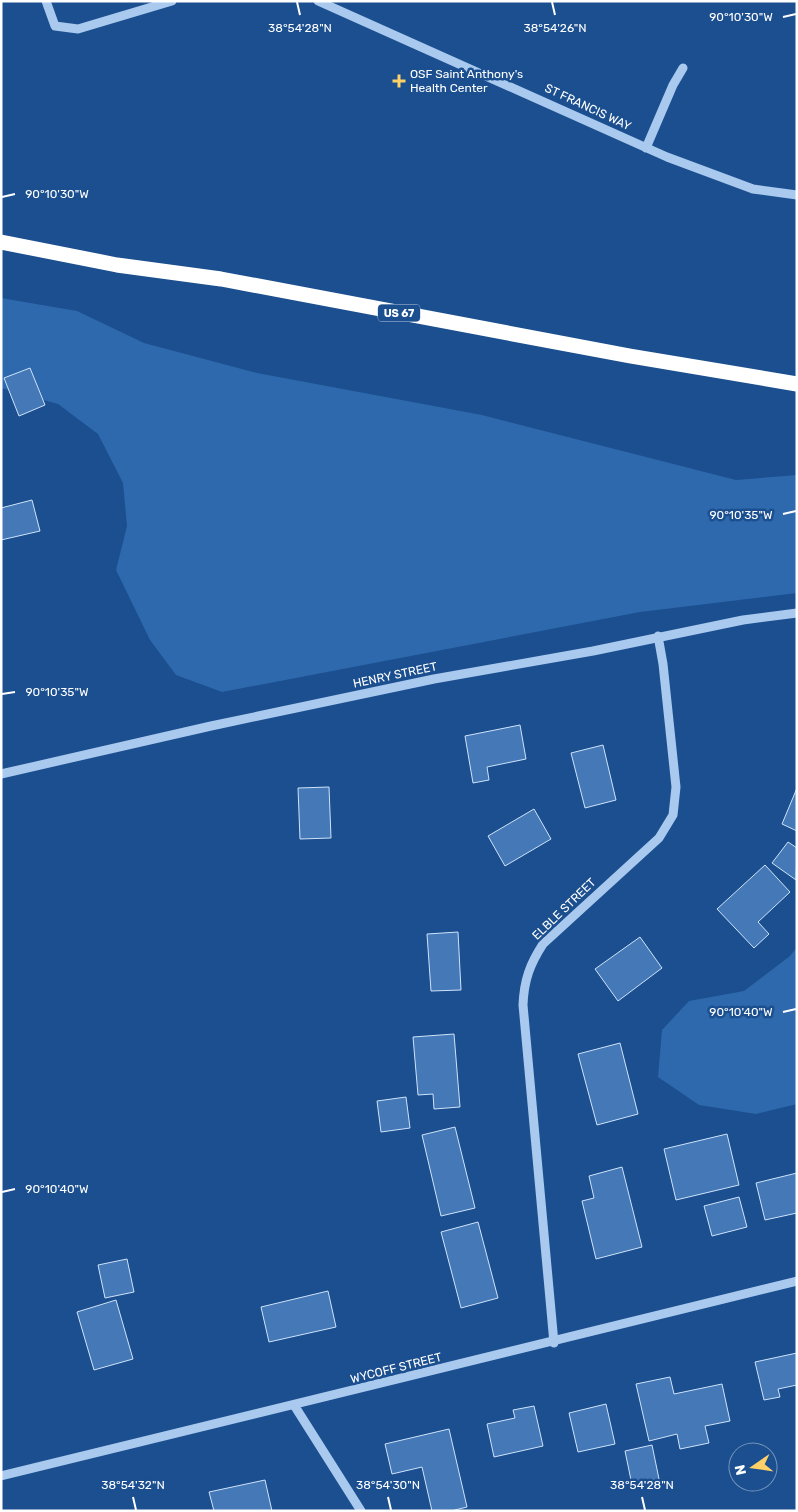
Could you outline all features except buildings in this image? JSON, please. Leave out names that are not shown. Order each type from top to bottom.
[{"type":"highway","name":"US 67","points":[[1,242],[117,265],[221,279],[649,360],[797,384]]},
{"type":"street","points":[[46,1],[55,26],[78,29],[172,1]]},
{"type":"street","name":"ST FRANCIS WAY","points":[[318,1],[646,148],[754,189],[797,195]]},
{"type":"street","points":[[646,148],[683,68]]},
{"type":"street","name":"HENRY STREET","points":[[1,774],[211,726],[434,679],[593,651],[658,636],[743,620],[797,613]]},
{"type":"street","name":"ELBLE STREET","points":[[554,1343],[523,1005],[524,983],[531,963],[543,944],[659,838],[673,815],[676,786],[663,664],[658,636]]},
{"type":"street","name":"WYCOFF STREET","points":[[1,1476],[554,1343],[797,1282]]},
{"type":"street","points":[[294,1405],[361,1511]]},
{"type":"shaded area","points":[[1,298],[77,311],[144,343],[257,373],[482,415],[736,480],[797,475],[797,593],[640,612],[222,692],[176,675],[150,640],[116,570],[127,526],[123,483],[98,434],[58,404],[1,388]]},
{"type":"shaded area","points":[[797,947],[797,1104],[756,1114],[699,1105],[658,1077],[662,1030],[689,1001],[744,991],[790,956]]},
{"type":"place","name":"OSF Saint Anthony's Health Center","points":[[399,81]]}]
